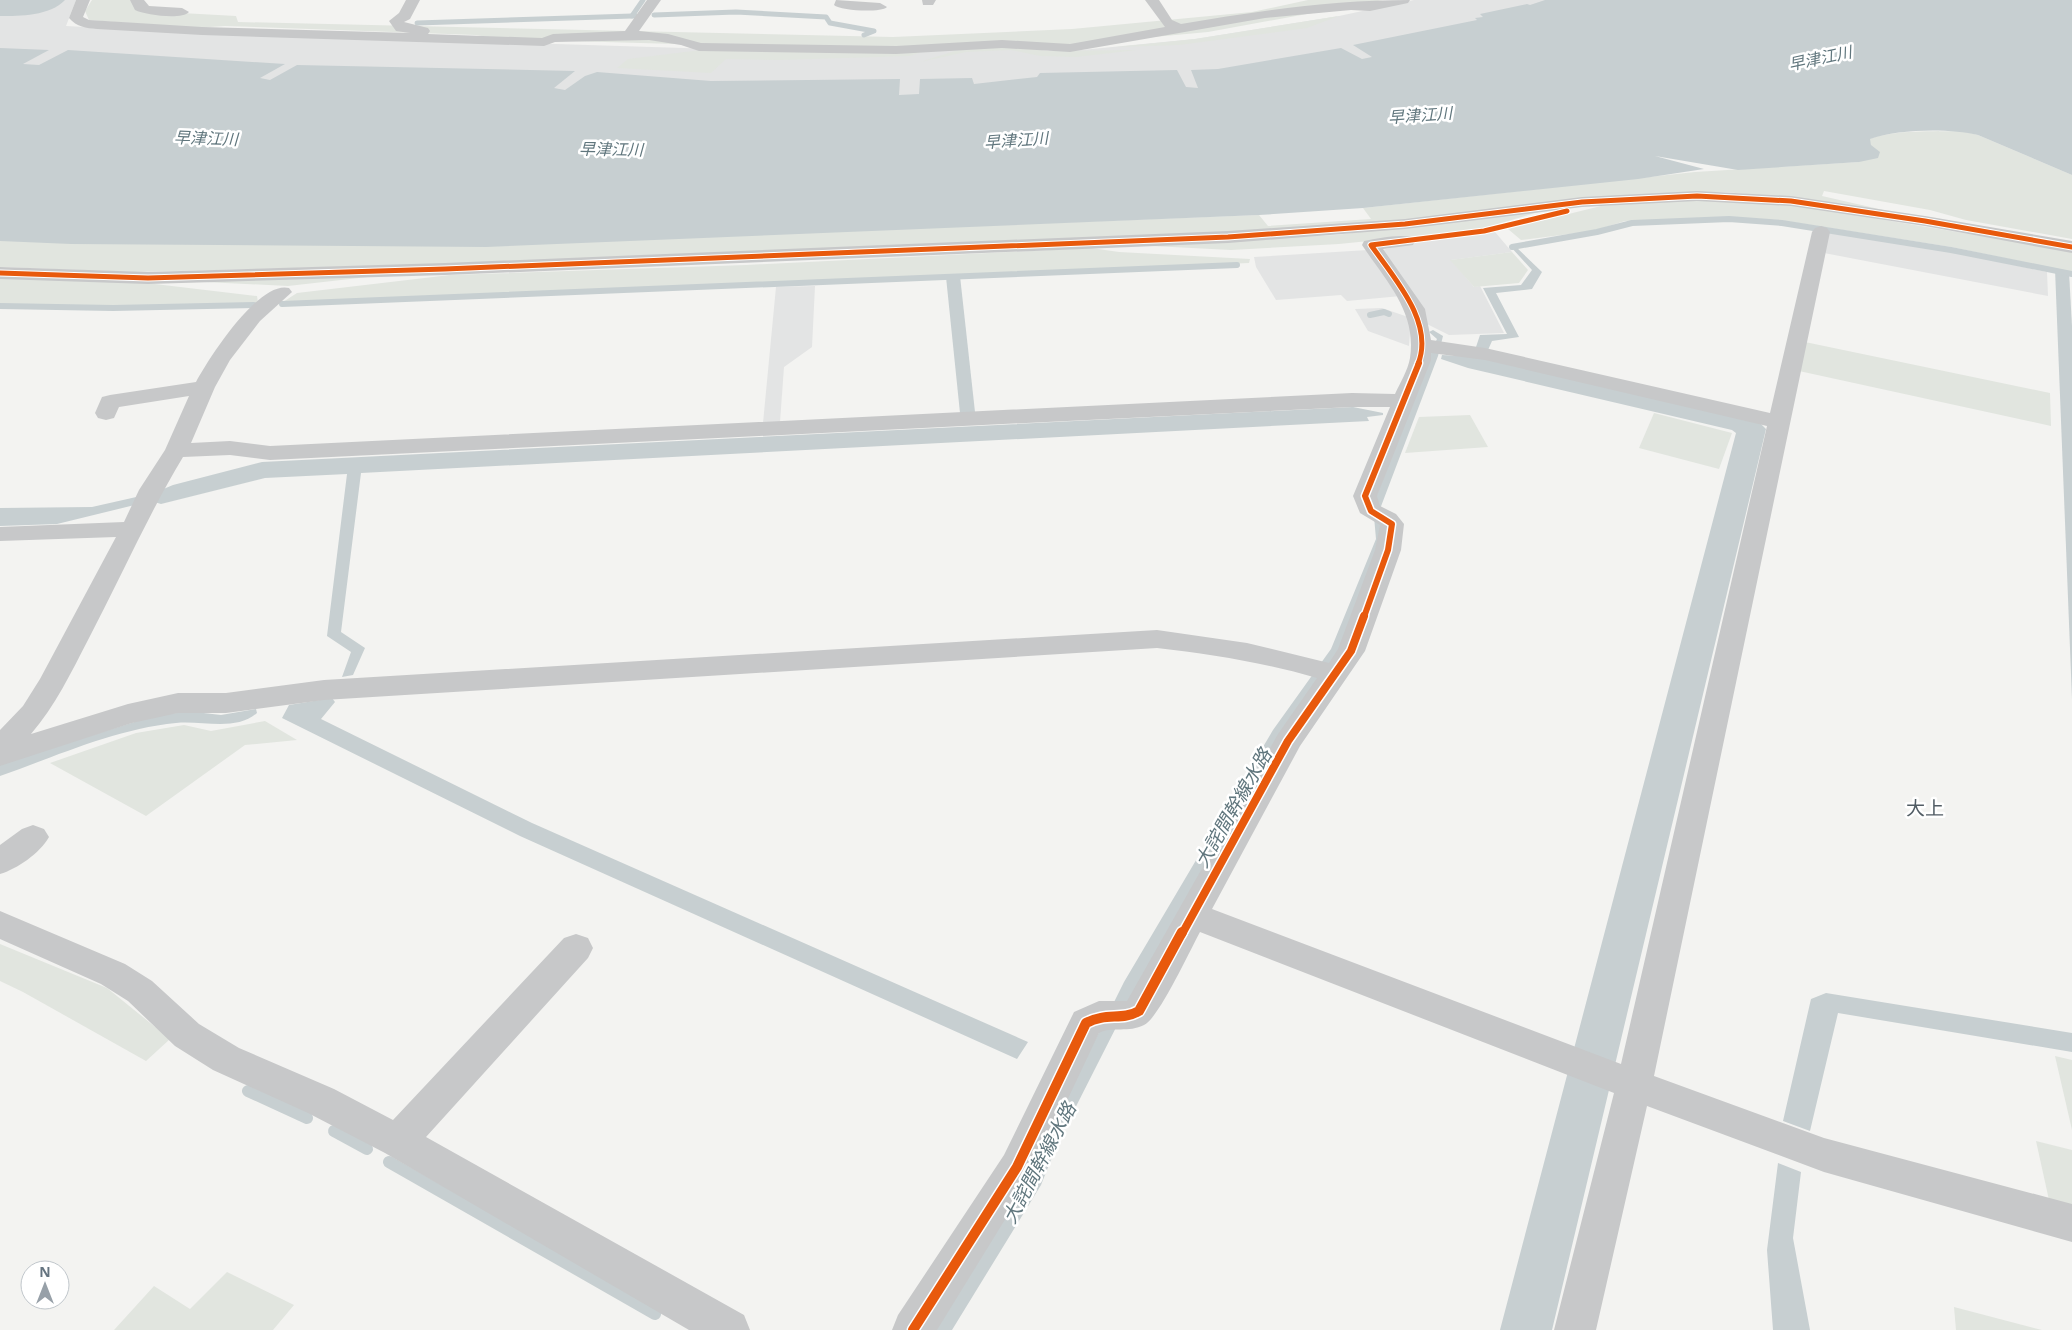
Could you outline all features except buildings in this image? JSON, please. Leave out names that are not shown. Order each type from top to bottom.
[{"type":"street","points":[[76,18],[83,0]]},
{"type":"street","points":[[76,18],[175,20],[196,12],[146,10],[140,7],[137,0]]},
{"type":"street","points":[[377,20],[396,21],[405,16],[413,0]]},
{"type":"street","points":[[629,36],[654,0]]},
{"type":"street","points":[[843,0],[841,4],[880,7]]},
{"type":"street","points":[[1152,0],[1173,26]]},
{"type":"street","points":[[1092,46],[1103,41],[1173,26],[1332,0]]},
{"type":"street","points":[[76,18],[85,24],[146,28],[700,47],[896,50],[1002,44],[1047,48],[1092,46],[1207,34],[1402,0]]},
{"type":"street","points":[[1262,10],[1351,6],[1370,7]]},
{"type":"street","points":[[396,21],[401,28],[442,34],[453,38]]},
{"type":"street","points":[[1060,36],[1173,26]]},
{"type":"street","points":[[544,42],[553,38],[629,36],[683,40],[700,47]]},
{"type":"street","points":[[0,273],[148,278],[445,269],[1111,243],[1331,232],[1582,202],[1698,196],[1790,202],[1925,221],[2072,247]]},
{"type":"street","points":[[1352,247],[1484,231],[1570,210],[1582,202]]},
{"type":"street","points":[[1575,1330],[1634,1086],[1821,232]]},
{"type":"street","points":[[1111,243],[1136,250],[1256,253]]},
{"type":"street","points":[[913,1330],[1017,1168],[1086,1024],[1139,1010],[1288,741],[1323,670],[1351,651],[1388,550],[1392,524],[1366,504],[1365,496],[1427,339],[1408,296],[1371,245]]},
{"type":"street","points":[[148,278],[160,282],[282,292],[445,269]]},
{"type":"street","points":[[0,745],[17,732],[38,705],[142,509],[176,450],[220,358],[253,317],[282,292]]},
{"type":"street","points":[[1427,339],[1484,354],[1780,422]]},
{"type":"street","points":[[106,412],[110,402],[204,388]]},
{"type":"street","points":[[176,450],[230,448],[270,453],[1352,400],[1404,401]]},
{"type":"street","points":[[0,534],[142,509]]},
{"type":"street","points":[[0,755],[128,714],[178,703],[226,703],[324,690],[1157,639],[1183,641],[1323,670]]},
{"type":"street","points":[[0,862],[33,837]]},
{"type":"street","points":[[1192,915],[1634,1086],[1824,1155],[2072,1223]]},
{"type":"street","points":[[0,924],[113,974],[140,991],[187,1035],[226,1059],[321,1101],[398,1141],[729,1330]]},
{"type":"street","points":[[398,1141],[576,948]]},
{"type":"shaded area","points":[[0,0],[76,0],[66,26],[196,33],[813,52],[1010,46],[1047,51],[1071,51],[1195,39],[1339,16],[1414,0],[1913,0],[1527,96],[0,121]]},
{"type":"shaded area","points":[[92,0],[132,0],[145,11],[236,16],[238,22],[893,37],[1072,29],[1252,12],[1308,0],[1383,0],[1208,32],[1056,46],[819,48],[500,39],[476,35],[225,26],[195,28],[89,20],[85,11]]},
{"type":"shaded area","points":[[1339,16],[1307,28],[1179,45],[1116,47],[1195,39]]},
{"type":"shaded area","points":[[1010,46],[1047,51],[1137,50],[1076,57],[1040,56],[1011,50],[966,52],[920,62],[964,48]]},
{"type":"shaded area","points":[[709,49],[928,50],[910,56],[780,60],[726,59],[711,73],[617,68],[628,59]]},
{"type":"shaded area","points":[[1962,131],[1978,135],[2072,175],[2072,239],[1824,191],[1822,196],[1892,212],[1725,192],[1665,193],[1373,224],[1235,233],[494,263],[135,272],[0,267],[0,232],[870,230],[1259,215],[1268,226],[1371,219],[1363,208],[1695,172],[1859,162],[1871,145],[1869,139],[1903,132]]},
{"type":"shaded area","points":[[1691,200],[1782,203],[2072,251],[2072,272],[1951,247],[1779,220],[1729,217],[1625,221],[1593,231],[1521,240],[1508,229],[1601,206]]},
{"type":"shaded area","points":[[1549,209],[1477,230],[1339,244],[1231,250],[1133,245],[1336,235]]},
{"type":"shaded area","points":[[1829,231],[1953,252],[2047,272],[2048,296],[1824,253]]},
{"type":"shaded area","points":[[1495,232],[1512,252],[1451,260],[1474,287],[1480,286],[1504,333],[1449,335],[1427,324],[1379,251],[1420,240]]},
{"type":"shaded area","points":[[1091,248],[1119,252],[1250,259],[1249,263],[283,302],[297,293],[450,275],[746,265]]},
{"type":"shaded area","points":[[1368,250],[1401,296],[1347,301],[1341,295],[1276,300],[1256,267],[1254,257]]},
{"type":"shaded area","points":[[1512,252],[1528,270],[1519,283],[1474,287],[1450,260]]},
{"type":"shaded area","points":[[394,274],[288,286],[184,281]]},
{"type":"shaded area","points":[[0,278],[138,282],[257,296],[258,303],[115,306],[0,304]]},
{"type":"shaded area","points":[[815,286],[812,347],[784,367],[780,422],[763,423],[776,287]]},
{"type":"shaded area","points":[[1382,308],[1411,318],[1409,346],[1368,331],[1355,309]]},
{"type":"shaded area","points":[[1805,342],[2050,393],[2051,426],[1799,371]]},
{"type":"shaded area","points":[[1654,413],[1732,433],[1719,469],[1639,448]]},
{"type":"shaded area","points":[[1470,415],[1488,447],[1405,453],[1419,417]]},
{"type":"shaded area","points":[[265,721],[297,740],[245,745],[146,816],[50,763],[136,733],[184,725],[211,731]]},
{"type":"shaded area","points":[[0,944],[107,988],[170,1039],[146,1061],[0,981]]},
{"type":"shaded area","points":[[2055,1056],[2072,1060],[2072,1130]]},
{"type":"shaded area","points":[[2036,1141],[2072,1150],[2072,1206],[2049,1200]]},
{"type":"shaded area","points":[[227,1272],[294,1305],[273,1330],[114,1330],[154,1286],[190,1309]]},
{"type":"shaded area","points":[[1954,1307],[2042,1330],[1956,1330]]},
{"type":"water","points":[[0,0],[65,0],[59,5],[43,12],[0,16]]},
{"type":"water","name":"早津江川","points":[[1545,0],[2072,0],[2072,175],[1978,135],[1953,131],[1909,131],[1870,139],[1871,145],[1880,152],[1878,158],[1859,162],[1738,170],[1655,156],[1704,169],[1638,179],[1363,208],[1259,215],[486,247],[71,244],[0,241],[0,48],[49,50],[23,64],[39,65],[68,50],[285,64],[260,78],[270,80],[297,65],[575,71],[554,88],[565,90],[585,76],[597,72],[711,81],[900,79],[899,95],[919,94],[920,79],[972,78],[974,84],[1037,77],[1040,73],[1177,70],[1186,87],[1198,88],[1191,70],[1218,69],[1341,48],[1362,59],[1372,57],[1353,45],[1477,20],[1475,18],[1483,17],[1480,14],[1527,4],[1530,5]]},
{"type":"water","points":[[1514,245],[1542,272],[1532,289],[1496,293],[1519,337],[1492,341],[1488,350],[1476,347],[1480,335],[1507,334],[1483,288],[1521,285],[1532,270],[1510,246]]},
{"type":"water","points":[[2055,269],[2069,272],[2072,326],[2072,699]]},
{"type":"water","points":[[960,276],[975,412],[960,413],[946,277]]},
{"type":"water","points":[[1433,330],[1443,336],[1438,356],[1380,509],[1382,542],[1339,651],[1137,986],[1058,1142],[1041,1185],[952,1330],[934,1330],[1027,1177],[1124,982],[1273,730],[1331,649],[1376,539],[1373,505],[1437,339],[1429,332]]},
{"type":"water","points":[[1442,355],[1477,357],[1760,423],[1766,429],[1552,1330],[1500,1330],[1736,433],[1732,430],[1468,368],[1441,359]]},
{"type":"water","points":[[1353,407],[1383,413],[1383,415],[1367,417],[1369,421],[361,473],[341,632],[365,648],[353,675],[342,677],[351,652],[327,636],[347,474],[265,478],[161,504],[151,501],[57,524],[0,526],[0,508],[92,507],[154,493],[173,485],[262,462]]},
{"type":"water","points":[[332,698],[335,702],[321,719],[532,823],[1028,1042],[1017,1059],[520,836],[282,718],[289,705]]},
{"type":"water","points":[[256,709],[257,713],[249,719],[229,724],[186,722],[131,731],[86,744],[0,776],[0,764],[160,714],[195,712],[221,715]]},
{"type":"water","points":[[1826,993],[2072,1033],[2072,1052],[1838,1013],[1810,1131],[1783,1121],[1811,999]]},
{"type":"water","points":[[1778,1163],[1801,1172],[1793,1238],[1810,1330],[1773,1330],[1767,1250]]},
{"type":"waterway","points":[[632,16],[643,0]]},
{"type":"waterway","points":[[654,15],[736,12],[826,17],[830,23],[874,31],[864,35]]},
{"type":"waterway","points":[[417,23],[632,16]]},
{"type":"waterway","points":[[1512,247],[1597,232],[1632,223],[1729,219],[1782,223],[1951,250],[2072,274]]},
{"type":"waterway","points":[[282,304],[1237,265]]},
{"type":"waterway","points":[[0,306],[113,308],[254,305]]},
{"type":"waterway","name":"大詫間幹線水路","points":[[1370,315],[1384,312],[1389,314]]},
{"type":"waterway","points":[[248,1091],[307,1118]]},
{"type":"waterway","points":[[334,1131],[367,1149]]},
{"type":"waterway","points":[[389,1162],[655,1314]]},
{"type":"cycle path","points":[[0,273],[148,278],[445,269],[1228,237],[1405,224],[1582,202],[1697,196],[1791,201],[1925,221],[2072,247]]},
{"type":"cycle path","points":[[913,1330],[1017,1167],[1086,1023],[1099,1016],[1130,1016],[1139,1011],[1288,741],[1351,651],[1388,550],[1392,524],[1368,508],[1365,496],[1420,360],[1421,341],[1415,309],[1371,245],[1484,231],[1567,211]]},
{"type":"district","name":"大上","points":[[1925,808]]}]
